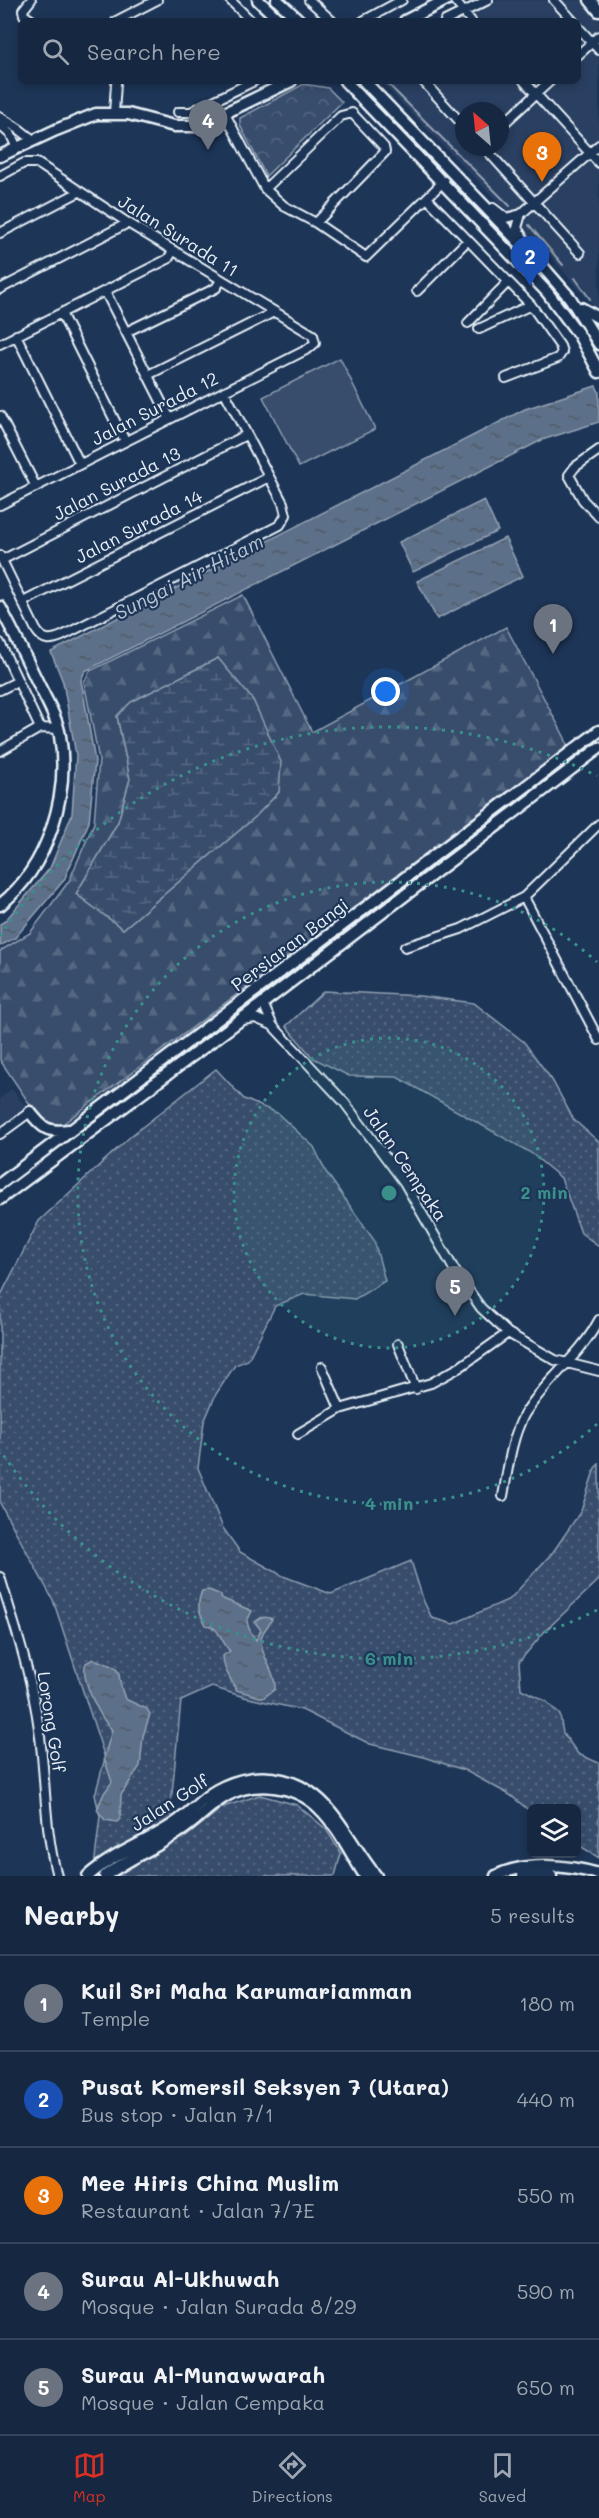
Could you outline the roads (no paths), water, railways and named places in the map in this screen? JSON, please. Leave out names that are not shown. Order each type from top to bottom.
[{"type":"street","points":[[28,18],[24,15],[25,5],[31,0]]},
{"type":"street","points":[[122,18],[157,0]]},
{"type":"street","points":[[230,0],[245,18]]},
{"type":"street","points":[[258,0],[277,18]]},
{"type":"street","points":[[278,0],[297,18]]},
{"type":"street","points":[[309,0],[329,18]]},
{"type":"street","points":[[411,18],[446,0]]},
{"type":"street","points":[[454,0],[468,18]]},
{"type":"street","points":[[451,18],[488,0]]},
{"type":"street","points":[[554,0],[570,18]]},
{"type":"street","points":[[590,0],[599,11]]},
{"type":"street","points":[[369,18],[400,2]]},
{"type":"street","points":[[581,30],[599,50]]},
{"type":"street","points":[[581,53],[599,36]]},
{"type":"street","points":[[114,113],[117,84]]},
{"type":"street","points":[[178,112],[191,112],[248,84]]},
{"type":"street","points":[[0,156],[96,114],[114,113],[186,127],[198,126],[285,84]]},
{"type":"street","points":[[344,84],[359,93]]},
{"type":"street","points":[[348,84],[444,181],[547,292],[579,335],[599,372]]},
{"type":"street","points":[[368,84],[543,267],[570,298],[599,344]]},
{"type":"street","points":[[426,84],[455,116]]},
{"type":"street","points":[[527,84],[599,163]]},
{"type":"street","points":[[509,119],[547,84]]},
{"type":"street","points":[[265,189],[341,116],[352,113],[384,147],[383,156],[316,223]]},
{"type":"street","points":[[225,114],[265,189],[284,206],[316,223],[366,257],[444,181]]},
{"type":"street","points":[[0,117],[33,140]]},
{"type":"street","points":[[0,125],[11,135],[17,148]]},
{"type":"street","points":[[478,197],[506,218],[521,214],[599,145]]},
{"type":"street","points":[[492,156],[580,253]]},
{"type":"street","name":"Jalan Surada 11","points":[[0,176],[29,162],[37,163],[128,223],[313,335]]},
{"type":"street","points":[[0,233],[79,192]]},
{"type":"street","points":[[427,198],[531,305],[560,346],[562,352],[558,358],[506,378]]},
{"type":"street","points":[[521,214],[517,228],[543,267]]},
{"type":"street","points":[[0,289],[128,223]]},
{"type":"street","points":[[417,291],[468,240]]},
{"type":"street","points":[[0,344],[168,259],[173,251]]},
{"type":"street","points":[[126,332],[216,288],[221,280]]},
{"type":"street","points":[[468,323],[508,282]]},
{"type":"street","points":[[105,291],[170,418]]},
{"type":"street","points":[[570,298],[589,314],[599,318]]},
{"type":"street","points":[[479,329],[531,305]]},
{"type":"street","points":[[148,375],[274,312]]},
{"type":"street","points":[[61,313],[125,441]]},
{"type":"street","points":[[16,335],[80,464]]},
{"type":"street","name":"Jalan Surada 12","points":[[0,505],[313,346],[315,343],[313,335]]},
{"type":"street","points":[[1,558],[36,630],[44,639],[49,640],[62,636],[280,525],[285,520],[285,509],[224,392]]},
{"type":"street","points":[[0,416],[36,486]]},
{"type":"street","name":"Jalan Surada 13","points":[[1,558],[246,435]]},
{"type":"street","points":[[599,450],[571,470],[570,479],[583,500],[599,517]]},
{"type":"street","name":"Jalan Surada 14","points":[[23,602],[269,477]]},
{"type":"street","points":[[0,607],[58,729],[61,752],[61,788],[54,820],[43,851],[26,877],[0,905]]},
{"type":"street","points":[[0,644],[40,728]]},
{"type":"street","points":[[0,690],[18,681]]},
{"type":"street","points":[[0,751],[40,728],[58,729]]},
{"type":"street","name":"Persiaran Bangi","points":[[0,1184],[599,731]]},
{"type":"street","name":"Persiaran Bangi","points":[[0,1199],[599,748]]},
{"type":"street","points":[[405,947],[461,929],[524,897],[599,824]]},
{"type":"street","points":[[524,897],[599,1040]]},
{"type":"street","name":"Jalan Cempaka","points":[[263,1003],[272,1025],[344,1102],[404,1182],[470,1296],[508,1333],[555,1360],[599,1371]]},
{"type":"street","points":[[235,1023],[252,1018],[272,1025]]},
{"type":"street","points":[[0,1134],[30,1112],[41,1127],[47,1131],[72,1130]]},
{"type":"street","points":[[503,1496],[516,1432],[523,1417],[540,1393],[586,1343],[599,1320]]},
{"type":"street","points":[[297,1434],[340,1409],[416,1389],[453,1371],[508,1333]]},
{"type":"street","points":[[398,1344],[416,1389]]},
{"type":"street","points":[[322,1367],[340,1409]]},
{"type":"street","name":"Lorong Golf","points":[[0,1577],[26,1662],[36,1707],[51,1845],[57,1876]]},
{"type":"street","name":"Jalan Golf","points":[[88,1876],[124,1850],[177,1822],[219,1789],[251,1778],[294,1783],[307,1788],[335,1815],[376,1876]]},
{"type":"street","name":"Jalan Golf","points":[[105,1876],[126,1861],[178,1833],[226,1796],[246,1788],[266,1786],[301,1795],[319,1808],[364,1876]]},
{"type":"street","points":[[496,1876],[516,1869],[538,1866],[599,1874]]},
{"type":"street","points":[[523,1876],[551,1876]]},
{"type":"water","points":[[596,386],[599,392],[599,422],[542,440],[85,671],[81,680],[95,761],[89,822],[64,880],[15,938],[0,946],[0,924],[50,868],[72,814],[76,755],[63,682],[51,652],[525,409]]},
{"type":"water","points":[[484,500],[498,531],[413,572],[399,542]]},
{"type":"water","points":[[505,538],[523,576],[437,619],[417,581]]},
{"type":"water","points":[[209,1590],[221,1595],[221,1598],[252,1611],[247,1621],[256,1640],[261,1630],[255,1622],[263,1618],[272,1619],[262,1635],[261,1642],[273,1675],[275,1689],[263,1698],[236,1690],[224,1666],[223,1656],[230,1651],[217,1631],[206,1625],[199,1608],[202,1591]]},
{"type":"water","points":[[93,1659],[116,1669],[125,1699],[147,1709],[150,1714],[143,1736],[140,1766],[121,1795],[120,1819],[117,1822],[105,1820],[97,1810],[104,1793],[112,1782],[104,1758],[112,1730],[102,1717],[88,1688],[86,1663]]},
{"type":"waterway","points":[[388,84],[510,206]]},
{"type":"waterway","points":[[529,225],[563,265]]},
{"type":"waterway","points":[[575,278],[590,299]]},
{"type":"place","name":"Surau Al-Ukhuwah","points":[[208,150]]},
{"type":"place","name":"Mee Hiris China Muslim","points":[[542,182]]},
{"type":"place","name":"Pusat Komersil Seksyen 7 (Utara)","points":[[530,286]]},
{"type":"place","name":"Kuil Sri Maha Karumariamman","points":[[553,654]]},
{"type":"place","name":"Surau Al-Munawwarah","points":[[455,1316]]},
{"type":"water label","name":"Sungai Air Hitam","points":[[189,577]]}]
